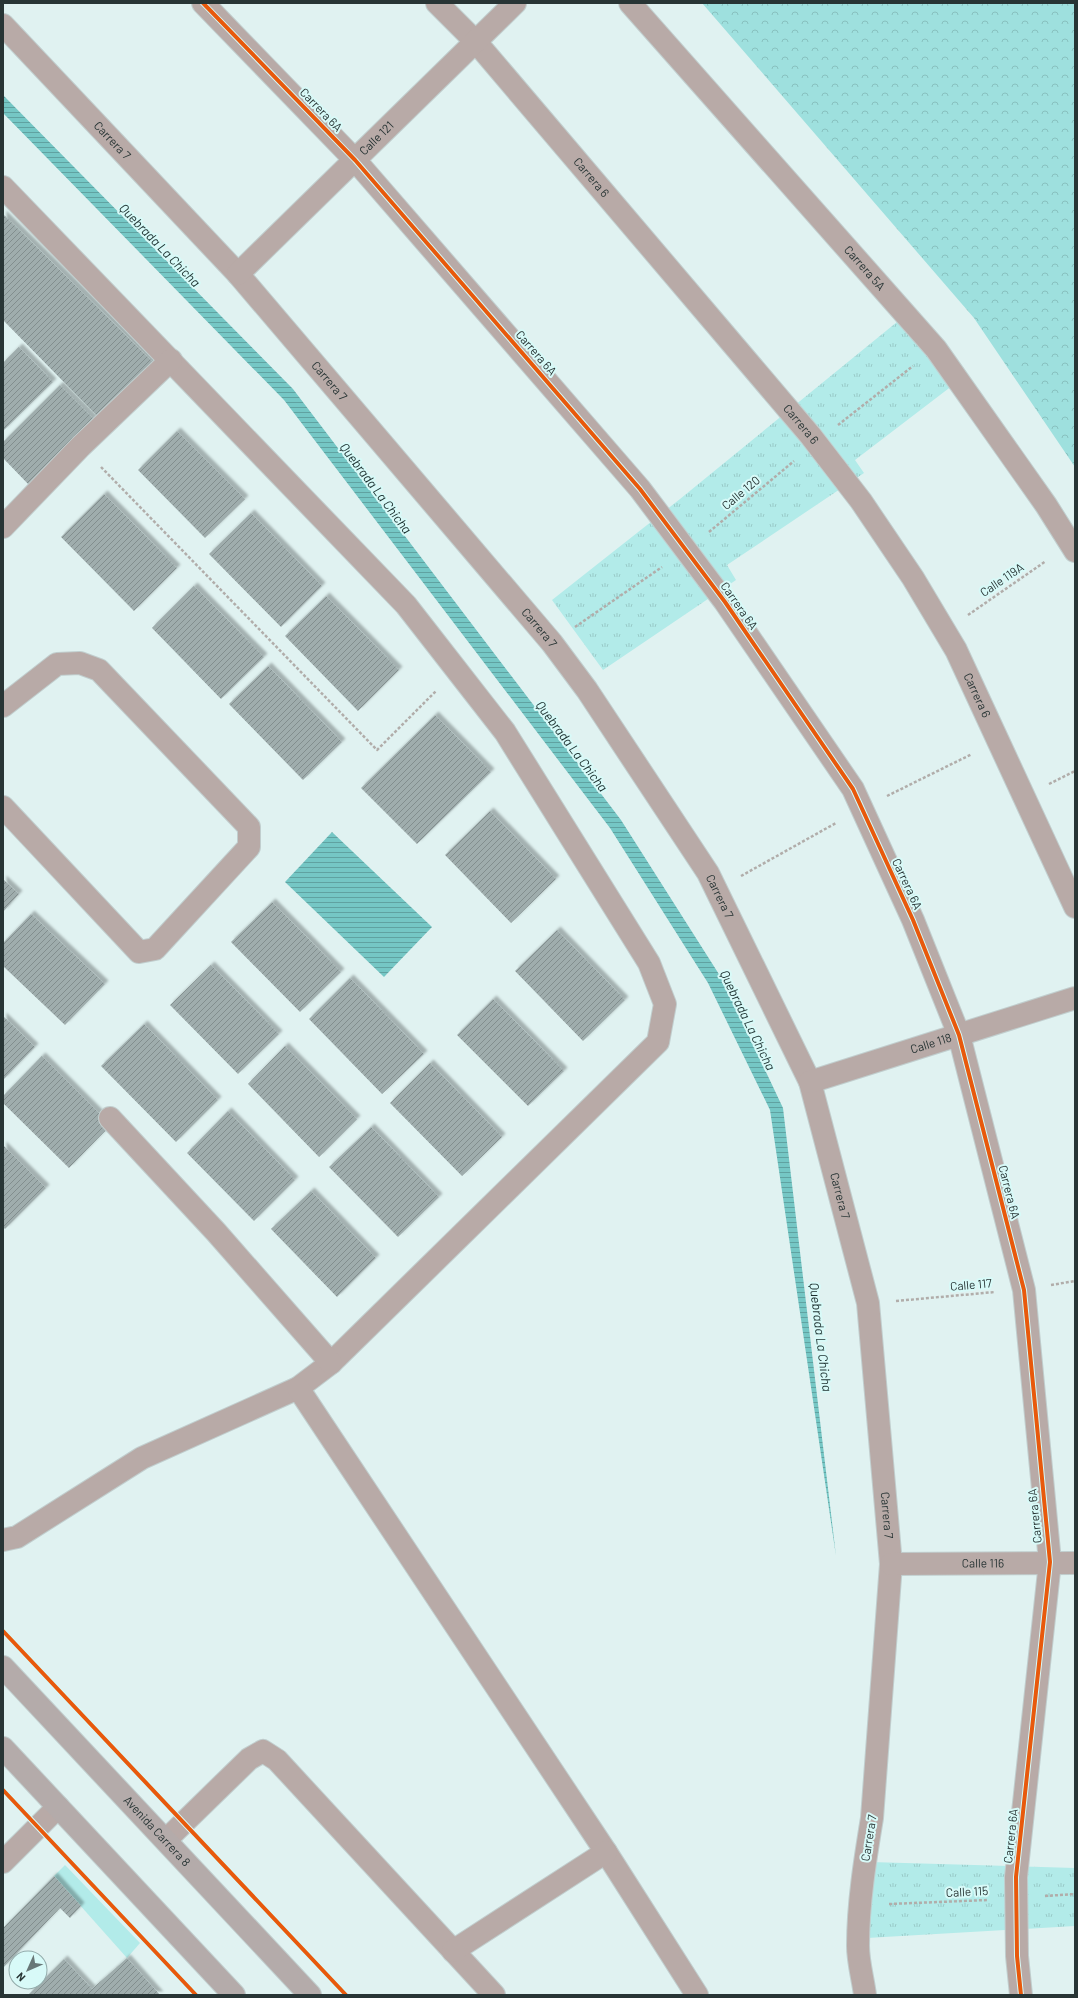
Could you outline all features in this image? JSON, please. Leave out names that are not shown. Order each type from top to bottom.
[{"type":"main road","name":"Avenida Carrera 8","points":[[3,1667],[310,1995]]},
{"type":"main road","points":[[3,1748],[234,1995]]},
{"type":"street","name":"Carrera 6A","points":[[203,3],[355,160],[640,489],[725,602],[853,789],[913,920],[959,1035],[1024,1290],[1050,1562],[1019,1851],[1016,1898],[1017,1956],[1021,1995]]},
{"type":"street","name":"Carrera 6","points":[[437,3],[476,42],[816,442],[865,507],[912,578],[956,650],[1075,907]]},
{"type":"street","name":"Calle 121","points":[[238,274],[515,3]]},
{"type":"street","name":"Carrera 5A","points":[[630,3],[936,349],[1046,505],[1073,548]]},
{"type":"street","name":"Carrera 7","points":[[3,25],[238,274],[552,643],[587,690],[708,873],[810,1082],[868,1303],[891,1564],[872,1818],[865,1857],[858,1948],[865,1995]]},
{"type":"street","points":[[3,187],[406,605],[505,732],[649,963],[666,1004],[658,1042],[331,1363],[298,1388],[142,1458],[17,1537],[3,1540]]},
{"type":"street","points":[[3,527],[81,446],[171,360]]},
{"type":"street","points":[[3,706],[57,664],[80,663],[99,670],[249,827],[249,847],[155,949],[139,952],[3,807]]},
{"type":"street","name":"Calle 118","points":[[810,1082],[1075,998]]},
{"type":"street","points":[[110,1118],[216,1232],[331,1363]]},
{"type":"street","points":[[298,1388],[606,1852],[697,1995]]},
{"type":"street","name":"Calle 116","points":[[891,1564],[1075,1563]]},
{"type":"street","points":[[166,1840],[249,1759],[263,1751],[277,1760],[494,1995]]},
{"type":"street","points":[[3,1862],[58,1808]]},
{"type":"street","points":[[454,1951],[606,1852]]},
{"type":"path","points":[[81,446],[377,750],[457,670]]},
{"type":"green space","points":[[702,3],[1075,3],[1075,467],[974,318]]},
{"type":"green space","points":[[908,313],[961,379],[855,460],[864,473],[727,565],[736,580],[603,670],[552,600],[680,499]]},
{"type":"green space","points":[[870,1862],[1075,1868],[1075,1926],[867,1938]]},
{"type":"green space","points":[[65,1865],[140,1943],[127,1958],[54,1876]]},
{"type":"shaded area","points":[[3,95],[293,389],[621,820],[722,979],[783,1108],[836,1556],[770,1110],[708,983],[610,828],[284,400],[3,113]]},
{"type":"shaded area","points":[[332,832],[432,927],[384,977],[285,882]]},
{"type":"building","points":[[3,214],[155,364],[102,421],[3,320]]},
{"type":"building","points":[[19,347],[53,382],[3,431],[3,363]]},
{"type":"building","points":[[60,385],[96,421],[30,486],[3,458],[3,442]]},
{"type":"building","points":[[177,431],[245,499],[205,538],[138,470]]},
{"type":"building","points":[[104,494],[177,568],[134,611],[61,537]]},
{"type":"building","points":[[251,513],[322,586],[281,627],[209,554]]},
{"type":"building","points":[[194,586],[264,657],[221,699],[152,628]]},
{"type":"building","points":[[326,596],[399,670],[358,711],[285,636]]},
{"type":"building","points":[[268,666],[342,742],[303,780],[229,704]]},
{"type":"building","points":[[435,715],[491,772],[417,844],[361,788]]},
{"type":"building","points":[[490,811],[556,879],[511,923],[445,855]]},
{"type":"building","points":[[3,879],[19,894],[3,912]]},
{"type":"building","points":[[272,902],[341,972],[300,1012],[231,942]]},
{"type":"building","points":[[31,914],[105,984],[65,1025],[3,966],[3,943]]},
{"type":"building","points":[[557,930],[625,1000],[583,1041],[515,971]]},
{"type":"building","points":[[211,965],[279,1034],[238,1074],[170,1005]]},
{"type":"building","points":[[350,978],[424,1054],[382,1094],[309,1019]]},
{"type":"building","points":[[493,999],[564,1071],[528,1106],[457,1035]]},
{"type":"building","points":[[3,1016],[35,1047],[3,1080]]},
{"type":"building","points":[[144,1024],[218,1100],[176,1142],[101,1066]]},
{"type":"building","points":[[285,1046],[357,1119],[319,1157],[248,1084]]},
{"type":"building","points":[[42,1056],[111,1125],[69,1168],[3,1103],[3,1096]]},
{"type":"building","points":[[430,1063],[502,1137],[462,1176],[390,1103]]},
{"type":"building","points":[[228,1111],[295,1180],[254,1221],[187,1153]]},
{"type":"building","points":[[371,1127],[439,1197],[398,1237],[329,1167]]},
{"type":"building","points":[[3,1145],[46,1188],[5,1229],[3,1227]]},
{"type":"building","points":[[311,1191],[376,1258],[337,1297],[271,1229]]},
{"type":"building","points":[[54,1876],[81,1906],[70,1918],[60,1908],[20,1950],[8,1950],[8,1963],[3,1968],[3,1928]]},
{"type":"building","points":[[127,1958],[160,1995],[28,1995],[33,1990],[48,1990],[48,1975],[64,1959],[92,1989]]},
{"type":"cycle path","points":[[203,3],[355,160],[640,489],[725,602],[853,789],[913,920],[959,1035],[1024,1290],[1050,1562],[1016,1877],[1017,1956],[1021,1995]]},
{"type":"cycle path","points":[[3,1631],[346,1995]]},
{"type":"cycle path","points":[[3,1790],[196,1995]]},
{"type":"water label","name":"Quebrada La Chicha","points":[[160,245]]},
{"type":"water label","name":"Quebrada La Chicha","points":[[376,488]]},
{"type":"water label","name":"Quebrada La Chicha","points":[[572,746]]},
{"type":"water label","name":"Quebrada La Chicha","points":[[748,1020]]},
{"type":"water label","name":"Quebrada La Chicha","points":[[821,1337]]}]
